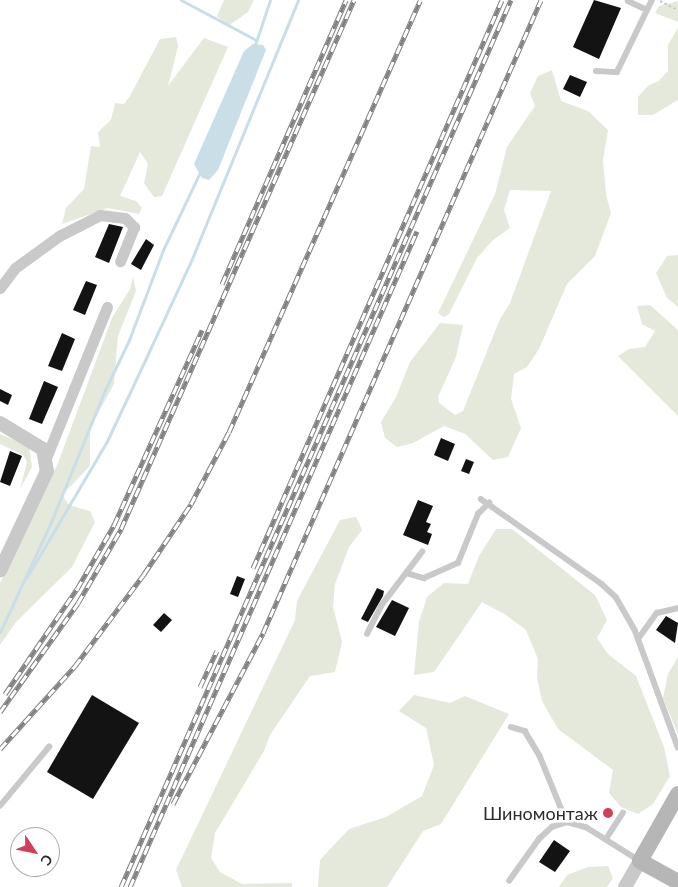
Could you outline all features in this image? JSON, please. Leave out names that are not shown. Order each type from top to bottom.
[{"type":"main road","points":[[678,794],[640,861],[678,882]]},
{"type":"street","points":[[0,288],[15,268],[59,236],[100,215],[125,218],[134,227],[120,261]]},
{"type":"street","points":[[0,571],[42,486],[46,458],[107,307]]},
{"type":"street","points":[[0,423],[35,441],[43,449],[46,458]]},
{"type":"street","points":[[624,887],[640,861]]},
{"type":"lane","points":[[596,71],[617,72],[652,0]]},
{"type":"lane","points":[[628,1],[647,10]]},
{"type":"lane","points":[[481,499],[602,584],[627,611],[678,747]]},
{"type":"lane","points":[[406,572],[424,578],[458,563],[478,514],[489,504]]},
{"type":"lane","points":[[367,634],[381,606],[422,552]]},
{"type":"lane","points":[[638,639],[657,613],[678,608]]},
{"type":"lane","points":[[511,727],[525,731],[540,756],[567,822]]},
{"type":"lane","points":[[0,806],[49,748]]},
{"type":"lane","points":[[606,839],[623,814]]},
{"type":"lane","points":[[509,881],[539,839],[552,827],[567,822],[586,827],[640,861]]},
{"type":"path","points":[[658,0],[678,10]]},
{"type":"shaded area","points":[[224,0],[254,0],[248,12],[228,26],[217,16]]},
{"type":"shaded area","points":[[678,1],[678,22],[655,13],[659,6]]},
{"type":"shaded area","points":[[678,28],[678,100],[653,115],[638,115],[638,97],[649,85],[659,81],[668,71],[668,45]]},
{"type":"shaded area","points":[[176,37],[178,46],[168,86],[204,38],[228,47],[162,196],[154,197],[144,183],[148,164],[140,152],[120,196],[136,201],[142,208],[139,214],[108,208],[62,224],[66,208],[84,189],[91,146],[100,147],[98,132],[111,120],[115,103],[124,104],[130,96],[160,39]]},
{"type":"shaded area","points":[[552,70],[561,101],[588,111],[608,130],[603,160],[606,195],[611,213],[595,256],[567,284],[539,349],[527,367],[514,374],[511,399],[521,428],[508,457],[493,460],[465,434],[444,426],[413,443],[397,447],[385,438],[381,422],[396,397],[410,362],[440,323],[463,325],[456,357],[438,397],[439,403],[455,415],[463,411],[500,319],[510,303],[551,191],[510,190],[504,210],[510,228],[493,240],[477,258],[449,314],[444,317],[438,313],[495,194],[507,147],[535,106],[530,93],[538,76]]},
{"type":"shaded area","points":[[678,255],[678,307],[667,298],[656,273],[667,256]]},
{"type":"shaded area","points":[[133,277],[136,291],[118,336],[114,384],[90,428],[90,466],[62,495],[69,505],[90,511],[95,522],[72,567],[16,622],[0,645],[0,583],[58,463],[112,318],[130,289]]},
{"type":"shaded area","points":[[650,305],[678,330],[678,416],[618,356],[629,349],[645,347],[655,331],[642,324],[637,306]]},
{"type":"shaded area","points":[[0,434],[29,446],[32,467],[20,489],[27,462],[23,455],[0,444]]},
{"type":"shaded area","points":[[356,517],[362,530],[349,547],[335,584],[333,607],[342,642],[335,672],[310,676],[270,735],[264,751],[215,833],[211,858],[220,872],[242,884],[292,883],[292,887],[182,887],[176,870],[295,620],[297,601],[340,520]]},
{"type":"shaded area","points":[[496,529],[512,529],[595,595],[607,620],[597,638],[608,654],[636,676],[664,747],[670,776],[653,804],[638,814],[621,807],[609,793],[613,770],[558,729],[542,701],[537,678],[538,659],[526,630],[506,615],[482,602],[434,672],[414,675],[419,622],[427,597],[444,583],[468,584],[479,556]]},
{"type":"shaded area","points":[[678,657],[678,734],[663,698],[668,674]]},
{"type":"shaded area","points":[[414,695],[450,703],[465,696],[509,714],[441,824],[423,831],[387,887],[318,887],[320,860],[349,829],[386,817],[422,796],[434,765],[426,728],[399,711]]},
{"type":"shaded area","points":[[608,866],[613,878],[607,887],[559,887],[567,875],[588,867]]},
{"type":"water","points":[[253,44],[263,45],[266,50],[218,170],[209,180],[202,178],[194,164],[244,51]]},
{"type":"building","points":[[594,0],[621,8],[599,59],[573,47]]},
{"type":"building","points":[[570,75],[587,82],[580,97],[563,89]]},
{"type":"building","points":[[109,224],[123,227],[109,263],[95,257]]},
{"type":"building","points":[[146,239],[154,245],[141,270],[131,264]]},
{"type":"building","points":[[86,281],[97,285],[85,315],[73,310]]},
{"type":"building","points":[[62,333],[75,339],[62,371],[48,366]]},
{"type":"building","points":[[44,381],[58,387],[42,424],[29,419]]},
{"type":"building","points":[[0,389],[12,395],[8,405],[0,401]]},
{"type":"building","points":[[441,438],[455,444],[448,461],[434,455]]},
{"type":"building","points":[[10,451],[22,456],[10,486],[0,482]]},
{"type":"building","points":[[466,459],[474,462],[469,474],[461,471]]},
{"type":"building","points":[[418,500],[433,506],[426,522],[431,524],[427,532],[432,534],[428,545],[403,535]]},
{"type":"building","points":[[237,576],[245,579],[238,597],[230,594]]},
{"type":"building","points":[[377,588],[384,591],[383,596],[368,622],[361,619]]},
{"type":"building","points":[[392,600],[409,608],[395,636],[376,627]]},
{"type":"building","points":[[164,613],[172,620],[161,632],[153,625]]},
{"type":"building","points":[[666,616],[678,623],[675,643],[656,630]]},
{"type":"building","points":[[92,695],[139,723],[93,799],[47,772]]},
{"type":"building","points":[[554,840],[570,851],[555,872],[539,862]]},
{"type":"waterway","points":[[181,0],[256,40]]},
{"type":"waterway","points":[[254,48],[270,0]]},
{"type":"waterway","points":[[27,577],[107,441],[146,358],[191,261],[298,0]]},
{"type":"waterway","points":[[0,632],[51,522],[104,392],[129,340],[163,250],[200,172]]},
{"type":"railway","points":[[222,284],[346,0]]},
{"type":"railway","points":[[0,712],[78,603],[121,529],[354,0]]},
{"type":"railway","points":[[0,749],[75,666],[144,574],[191,504],[229,432],[420,0]]},
{"type":"railway","points":[[253,568],[502,0]]},
{"type":"railway","points":[[121,887],[511,0]]},
{"type":"railway","points":[[173,804],[263,633],[541,0]]},
{"type":"railway","points":[[130,887],[417,231]]},
{"type":"railway","points":[[5,694],[77,589],[114,525],[202,330]]},
{"type":"railway","points":[[200,687],[217,651]]},
{"type":"place","name":"Шиномонтаж","points":[[608,813]]}]
